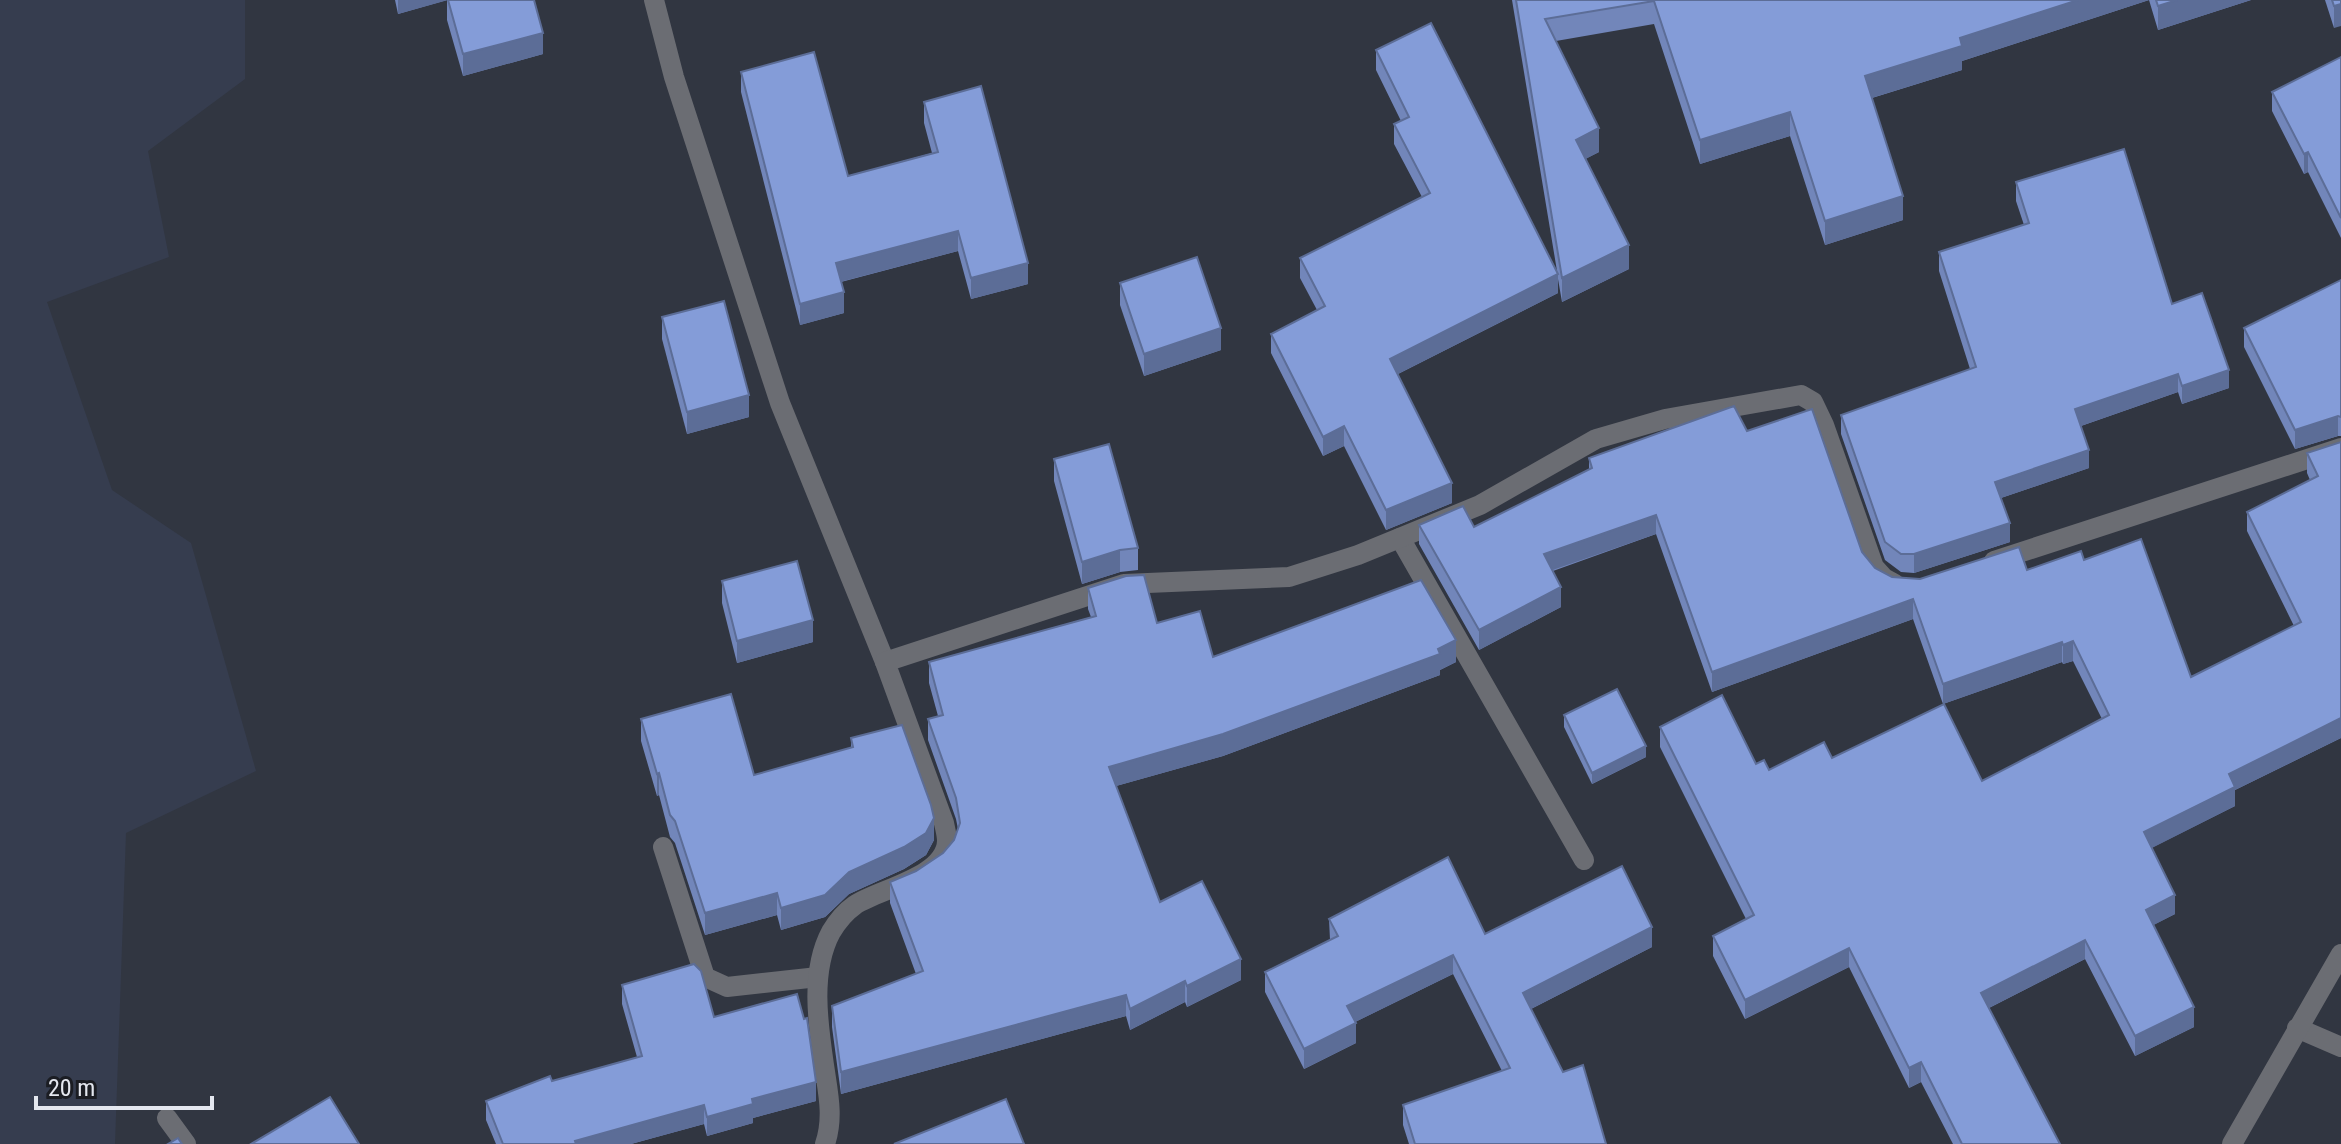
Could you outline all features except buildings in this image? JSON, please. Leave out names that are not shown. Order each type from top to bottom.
[{"type":"street","points":[[654,0],[674,77],[780,403],[885,662],[944,823],[947,843],[936,863],[924,872],[869,897],[839,919],[826,941],[818,977],[819,1035],[832,1117],[825,1144]]},
{"type":"street","points":[[885,662],[1124,584],[1289,577],[1358,555],[1480,505],[1596,439],[1665,419],[1801,395],[1813,402],[1824,425],[1874,567],[1884,578],[1898,585],[1916,586]]},
{"type":"street","points":[[1972,568],[2341,448]]},
{"type":"street","points":[[1400,538],[1584,860]]},
{"type":"street","points":[[663,847],[705,977],[727,987],[818,977]]},
{"type":"street","points":[[2232,1144],[2341,954]]},
{"type":"street","points":[[2297,1028],[2341,1047]]},
{"type":"street","points":[[167,1118],[186,1144]]},
{"type":"shaded area","points":[[0,0],[245,0],[245,79],[148,151],[169,257],[47,302],[112,490],[191,543],[256,771],[126,833],[115,1144],[0,1144]]}]
